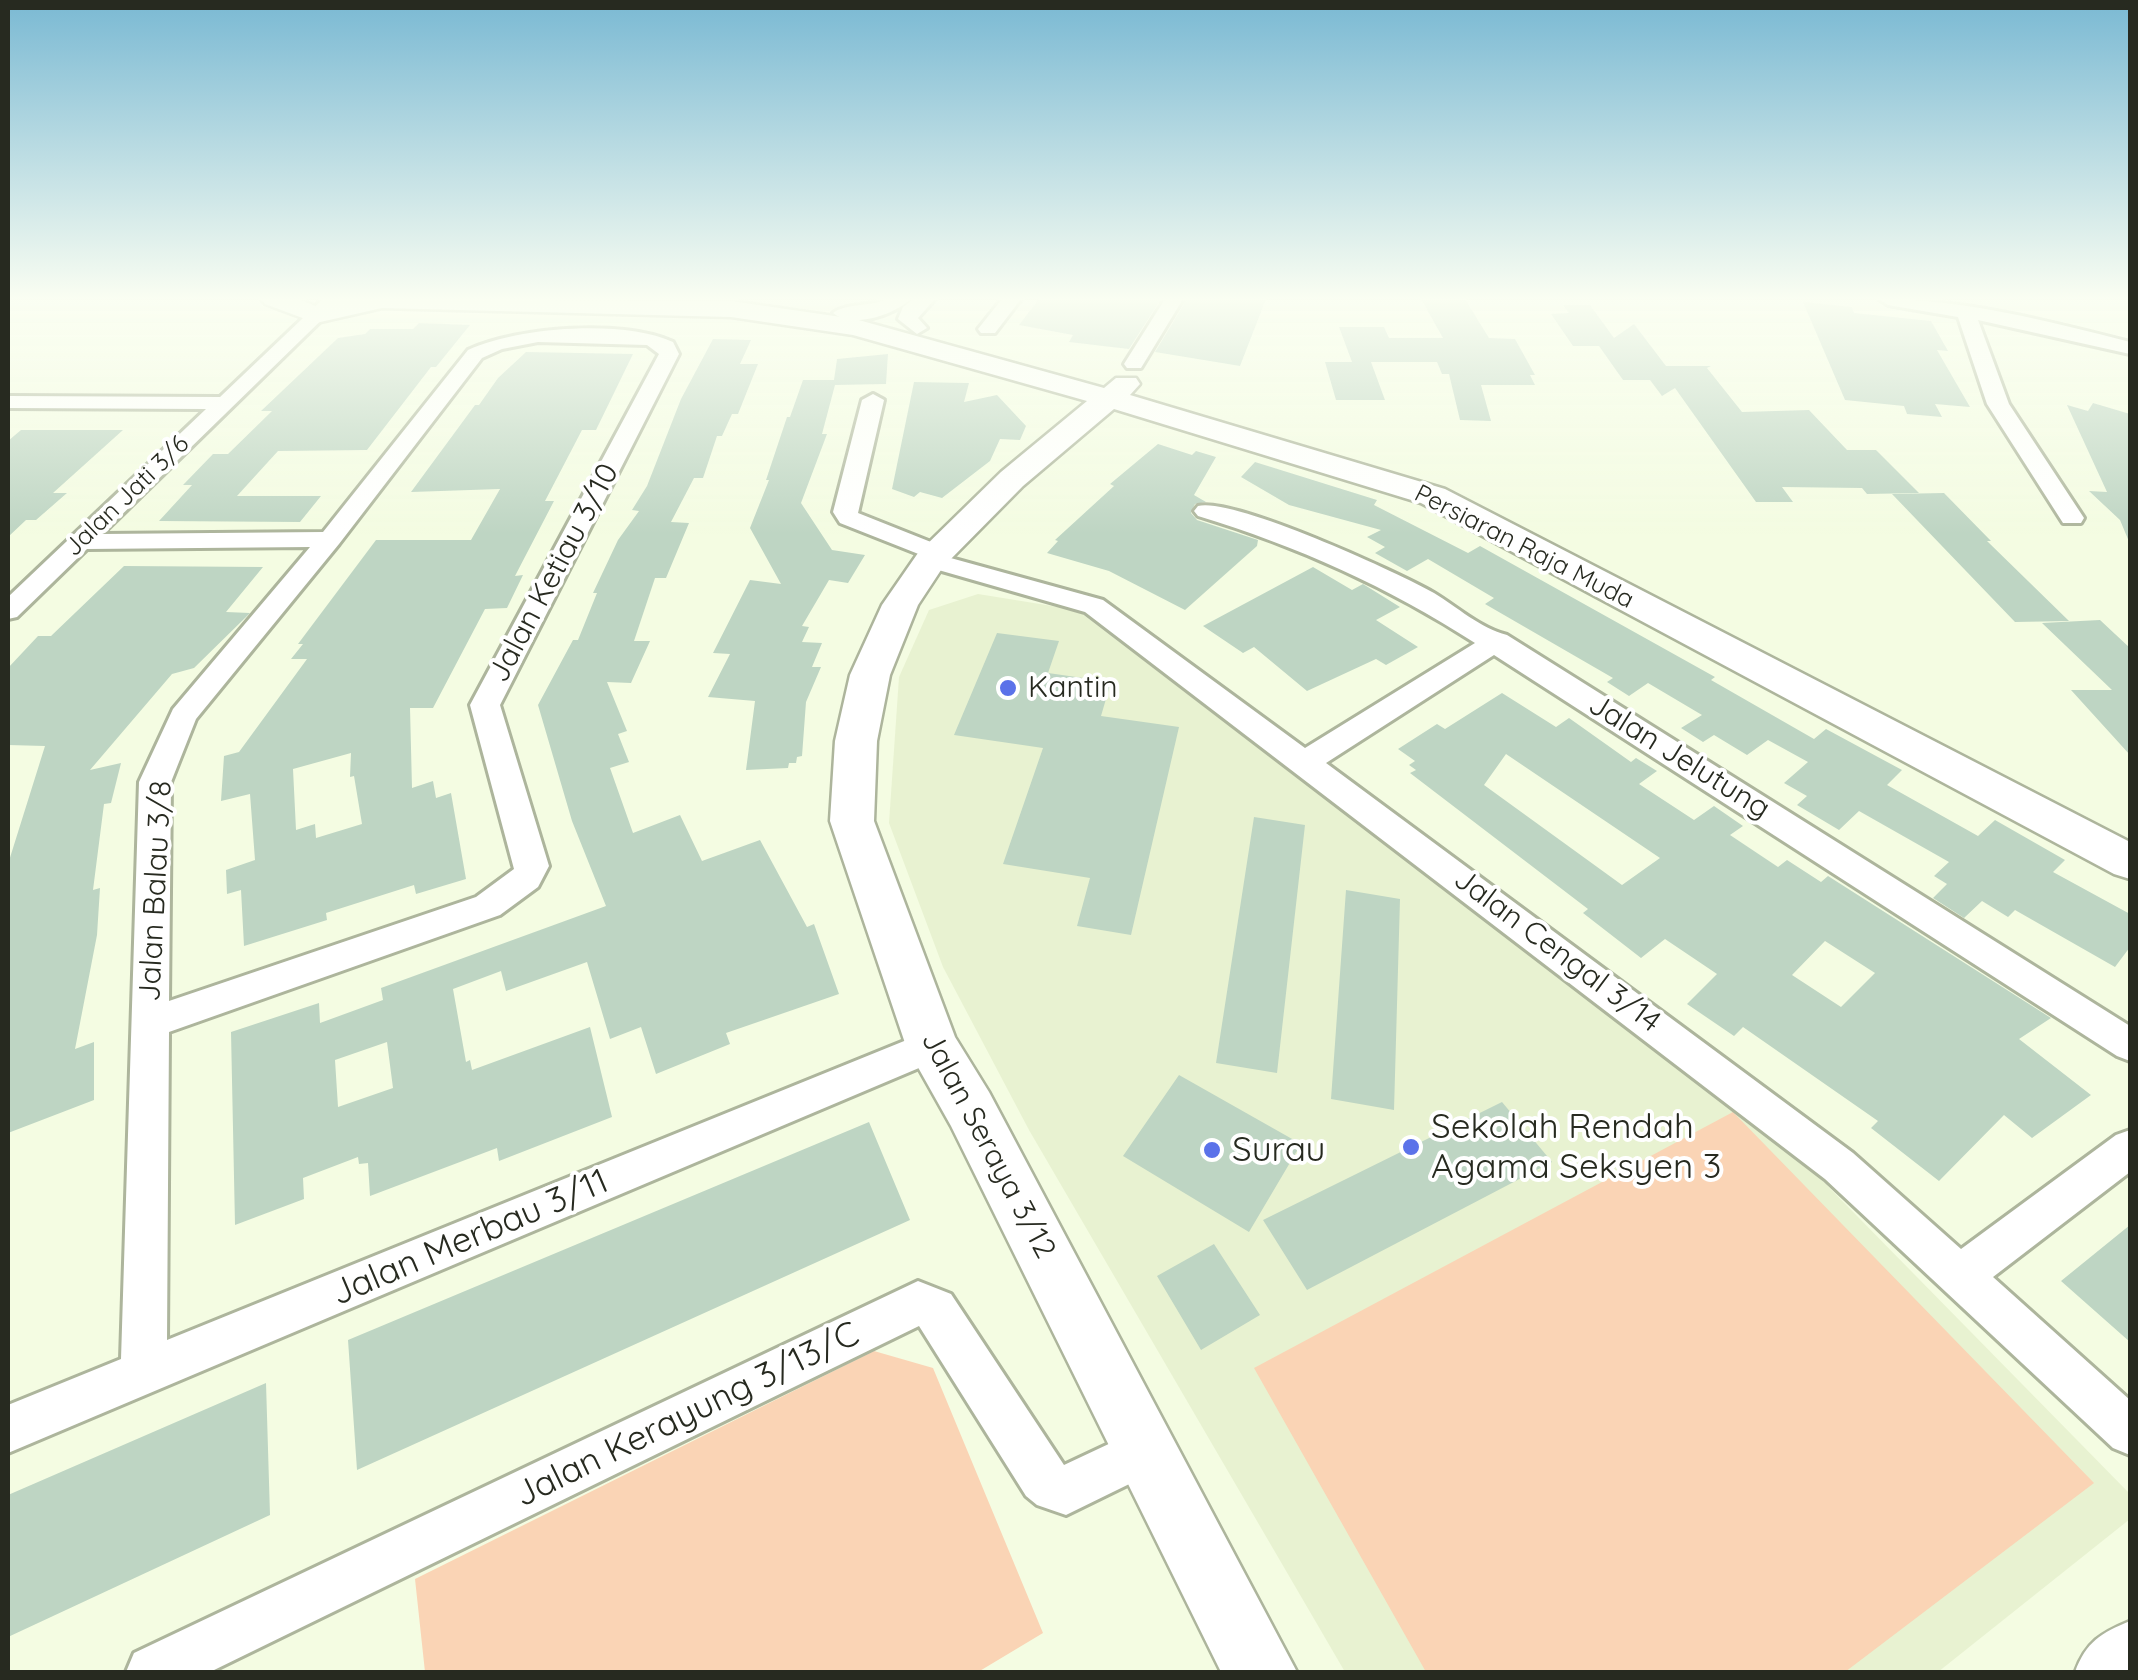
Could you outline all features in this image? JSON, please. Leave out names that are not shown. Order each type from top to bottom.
[{"type":"main road","points":[[1032,377],[1060,395],[1069,410],[1068,420],[1055,442]]},
{"type":"main road","name":"Persiaran Raja Muda","points":[[1068,377],[1123,382],[1246,436],[1434,496],[2130,862]]},
{"type":"main road","name":"Persiaran Raja Muda","points":[[1110,377],[1460,485],[2130,830]]},
{"type":"main road","name":"Jalan Seraya 3/12","points":[[1123,382],[933,556],[900,605],[870,674],[856,741],[852,821],[932,1046],[970,1109],[1260,1672]]},
{"type":"main road","points":[[1055,442],[1091,422],[1121,415],[1246,436]]},
{"type":"main road","points":[[2112,1672],[2130,1658]]},
{"type":"street","name":"Jalan Jati 3/6","points":[[8,610],[251,377]]},
{"type":"street","name":"Jalan Balau 3/8","points":[[144,1373],[156,782],[183,716],[457,377]]},
{"type":"street","name":"Jalan Ketiau 3/10","points":[[151,1023],[488,906],[526,878],[532,866],[485,705],[656,377]]},
{"type":"street","points":[[1123,382],[1126,377]]},
{"type":"street","points":[[1989,377],[1998,404],[2072,518]]},
{"type":"street","name":"Jalan Cengal 3/14","points":[[873,400],[845,512],[849,518],[933,556],[1094,606],[1808,1142],[2130,1431]]},
{"type":"street","points":[[8,403],[223,403]]},
{"type":"street","name":"Jalan Jelutung","points":[[1206,511],[1279,532],[1350,561],[1496,642],[2130,1044]]},
{"type":"street","points":[[79,542],[330,538]]},
{"type":"street","points":[[1305,762],[1496,642]]},
{"type":"street","name":"Jalan Merbau 3/11","points":[[8,1429],[932,1046]]},
{"type":"street","points":[[1960,1276],[2130,1148]]},
{"type":"street","name":"Jalan Kerayung 3/13/C","points":[[153,1672],[918,1302],[935,1310],[1044,1479],[1054,1488],[1066,1490],[1147,1450]]},
{"type":"shaded area","name":"Sekolah Rendah Agama Seksyen 3","points":[[978,594],[1077,610],[1806,1164],[2130,1494],[2130,1519],[1938,1672],[1345,1672],[1029,1130],[943,967],[889,823],[899,677],[929,610]]},
{"type":"shaded area","points":[[1733,1112],[2094,1483],[1845,1672],[1426,1672],[1254,1368]]},
{"type":"shaded area","points":[[874,1351],[933,1368],[1043,1633],[978,1672],[425,1672],[415,1579]]},
{"type":"building","points":[[296,377],[423,377],[367,450],[278,451],[237,496],[321,496],[300,522],[159,521],[192,485],[183,485],[213,454],[228,454],[272,411],[261,411]]},
{"type":"building","points":[[499,377],[622,377],[596,430],[582,430],[545,501],[554,501],[515,576],[523,575],[507,608],[485,609],[433,708],[410,708],[412,788],[433,781],[436,798],[451,793],[466,879],[416,894],[414,885],[326,913],[327,920],[244,946],[241,890],[227,894],[226,870],[255,860],[250,794],[221,801],[224,756],[239,752],[307,659],[291,659],[303,644],[298,644],[376,540],[471,540],[500,489],[411,492],[475,405],[479,405]],"holes":[[[351,753],[350,777],[354,776],[362,824],[316,838],[315,824],[296,830],[293,769]]]},
{"type":"building","points":[[693,377],[753,377],[738,414],[732,414],[722,436],[717,436],[703,478],[694,478],[671,522],[689,523],[666,578],[655,578],[634,641],[650,641],[631,683],[607,682],[627,731],[618,734],[629,762],[610,768],[633,833],[680,815],[702,861],[760,840],[807,927],[814,924],[839,994],[726,1033],[730,1044],[656,1074],[641,1027],[610,1039],[587,962],[506,991],[501,971],[453,989],[466,1062],[470,1060],[472,1070],[590,1027],[612,1117],[499,1161],[497,1148],[370,1196],[368,1163],[359,1164],[358,1157],[303,1178],[304,1199],[235,1225],[231,1032],[319,1003],[320,1023],[383,1000],[381,988],[606,906],[572,821],[538,705],[573,640],[578,640],[597,593],[593,593],[618,540],[639,511],[632,510],[647,486]],"holes":[[[387,1042],[393,1088],[338,1107],[335,1060]]]},
{"type":"building","points":[[886,377],[886,384],[835,385],[822,434],[827,434],[801,503],[832,550],[865,555],[848,583],[829,580],[802,626],[809,627],[802,642],[822,643],[812,667],[821,667],[806,702],[802,756],[797,757],[796,763],[789,763],[788,768],[746,770],[755,701],[708,697],[730,654],[713,653],[750,580],[781,584],[750,528],[803,380]]},
{"type":"building","points":[[1329,377],[1377,377],[1385,400],[1336,400]]},
{"type":"building","points":[[1450,377],[1531,377],[1535,385],[1481,385],[1491,421],[1460,420]]},
{"type":"building","points":[[1621,377],[1714,377],[1742,412],[1809,410],[1847,450],[1876,450],[1919,493],[1867,494],[1862,488],[1782,487],[1793,502],[1756,502],[1675,388],[1662,396],[1650,380]]},
{"type":"building","points":[[1835,377],[1953,377],[1970,407],[1935,404],[1942,417],[1907,414],[1904,406],[1845,400]]},
{"type":"building","points":[[914,382],[969,383],[964,402],[997,395],[1026,426],[1020,440],[1000,439],[990,461],[942,498],[920,492],[914,497],[892,489]]},
{"type":"building","points":[[2093,403],[2130,414],[2130,544],[2120,520],[2089,491],[2107,492],[2067,405],[2088,411]]},
{"type":"building","points":[[21,430],[123,430],[53,493],[67,493],[36,520],[26,520],[8,537],[8,441]]},
{"type":"building","points":[[1158,444],[1192,455],[1196,451],[1216,457],[1194,495],[1206,502],[1195,504],[1191,513],[1197,520],[1258,540],[1257,546],[1185,610],[1109,571],[1047,553],[1058,541],[1055,540],[1114,486],[1110,484]]},
{"type":"building","points":[[1255,462],[1377,500],[1374,505],[1468,553],[1480,546],[1715,677],[1711,680],[1814,739],[1826,729],[1902,770],[1887,785],[1978,836],[1995,820],[2065,860],[2053,872],[2130,914],[2130,947],[2115,967],[2015,910],[2008,917],[1982,901],[1964,918],[1933,898],[1947,884],[1934,876],[1949,862],[1859,811],[1839,830],[1797,805],[1807,796],[1784,783],[1808,762],[1768,740],[1747,755],[1714,735],[1703,742],[1681,728],[1702,715],[1648,683],[1629,696],[1607,682],[1613,678],[1485,604],[1494,598],[1428,559],[1407,571],[1375,553],[1385,547],[1367,537],[1381,530],[1289,505],[1241,477]]},
{"type":"building","points":[[1944,493],[2069,621],[2015,622],[1892,494]]},
{"type":"building","points":[[124,566],[263,567],[226,612],[250,613],[194,668],[172,674],[90,770],[121,763],[111,803],[104,804],[93,890],[100,888],[97,935],[75,1049],[94,1042],[94,1100],[8,1133],[8,864],[45,746],[8,745],[8,668],[38,636],[51,636]]},
{"type":"building","points":[[1313,567],[1352,590],[1363,584],[1400,607],[1376,620],[1418,647],[1386,665],[1376,659],[1307,691],[1254,647],[1243,653],[1203,626]]},
{"type":"building","points":[[2100,620],[2130,648],[2130,755],[2071,690],[2112,690],[2042,623]]},
{"type":"building","points":[[997,633],[1059,641],[1048,673],[1111,682],[1101,716],[1179,727],[1131,935],[1077,926],[1090,878],[1003,864],[1043,748],[954,735]]},
{"type":"building","points":[[1502,693],[1556,727],[1569,718],[1631,762],[1636,758],[1657,771],[1639,784],[1694,820],[1714,806],[1743,826],[1730,835],[1778,867],[1787,860],[1821,882],[1828,876],[2051,1018],[2019,1039],[2091,1095],[2032,1138],[2004,1115],[1939,1181],[1871,1128],[1878,1121],[1743,1027],[1734,1036],[1687,1004],[1717,974],[1665,939],[1641,958],[1583,913],[1588,909],[1410,773],[1416,770],[1409,765],[1415,761],[1398,749],[1437,724],[1445,729]],"holes":[[[1506,754],[1660,858],[1622,885],[1484,785]],[[1825,941],[1875,973],[1841,1007],[1792,975]]]},
{"type":"building","points":[[1254,817],[1305,825],[1277,1073],[1216,1063]]},
{"type":"building","points":[[1346,890],[1400,899],[1394,1110],[1331,1099]]},
{"type":"building","name":"Surau","points":[[1179,1075],[1301,1144],[1249,1232],[1123,1156]]},
{"type":"building","points":[[1502,1102],[1552,1162],[1307,1290],[1263,1220]]},
{"type":"building","points":[[869,1122],[910,1220],[357,1470],[348,1340]]},
{"type":"building","points":[[2130,1225],[2130,1342],[2061,1281]]},
{"type":"building","points":[[1214,1244],[1260,1315],[1201,1350],[1157,1276]]},
{"type":"building","points":[[266,1383],[270,1515],[8,1637],[8,1495]]},
{"type":"place","name":"Kantin","points":[[1008,688]]},
{"type":"place","name":"Sekolah Rendah Agama Seksyen 3","points":[[1411,1147]]},
{"type":"place","name":"Surau","points":[[1212,1150]]}]
